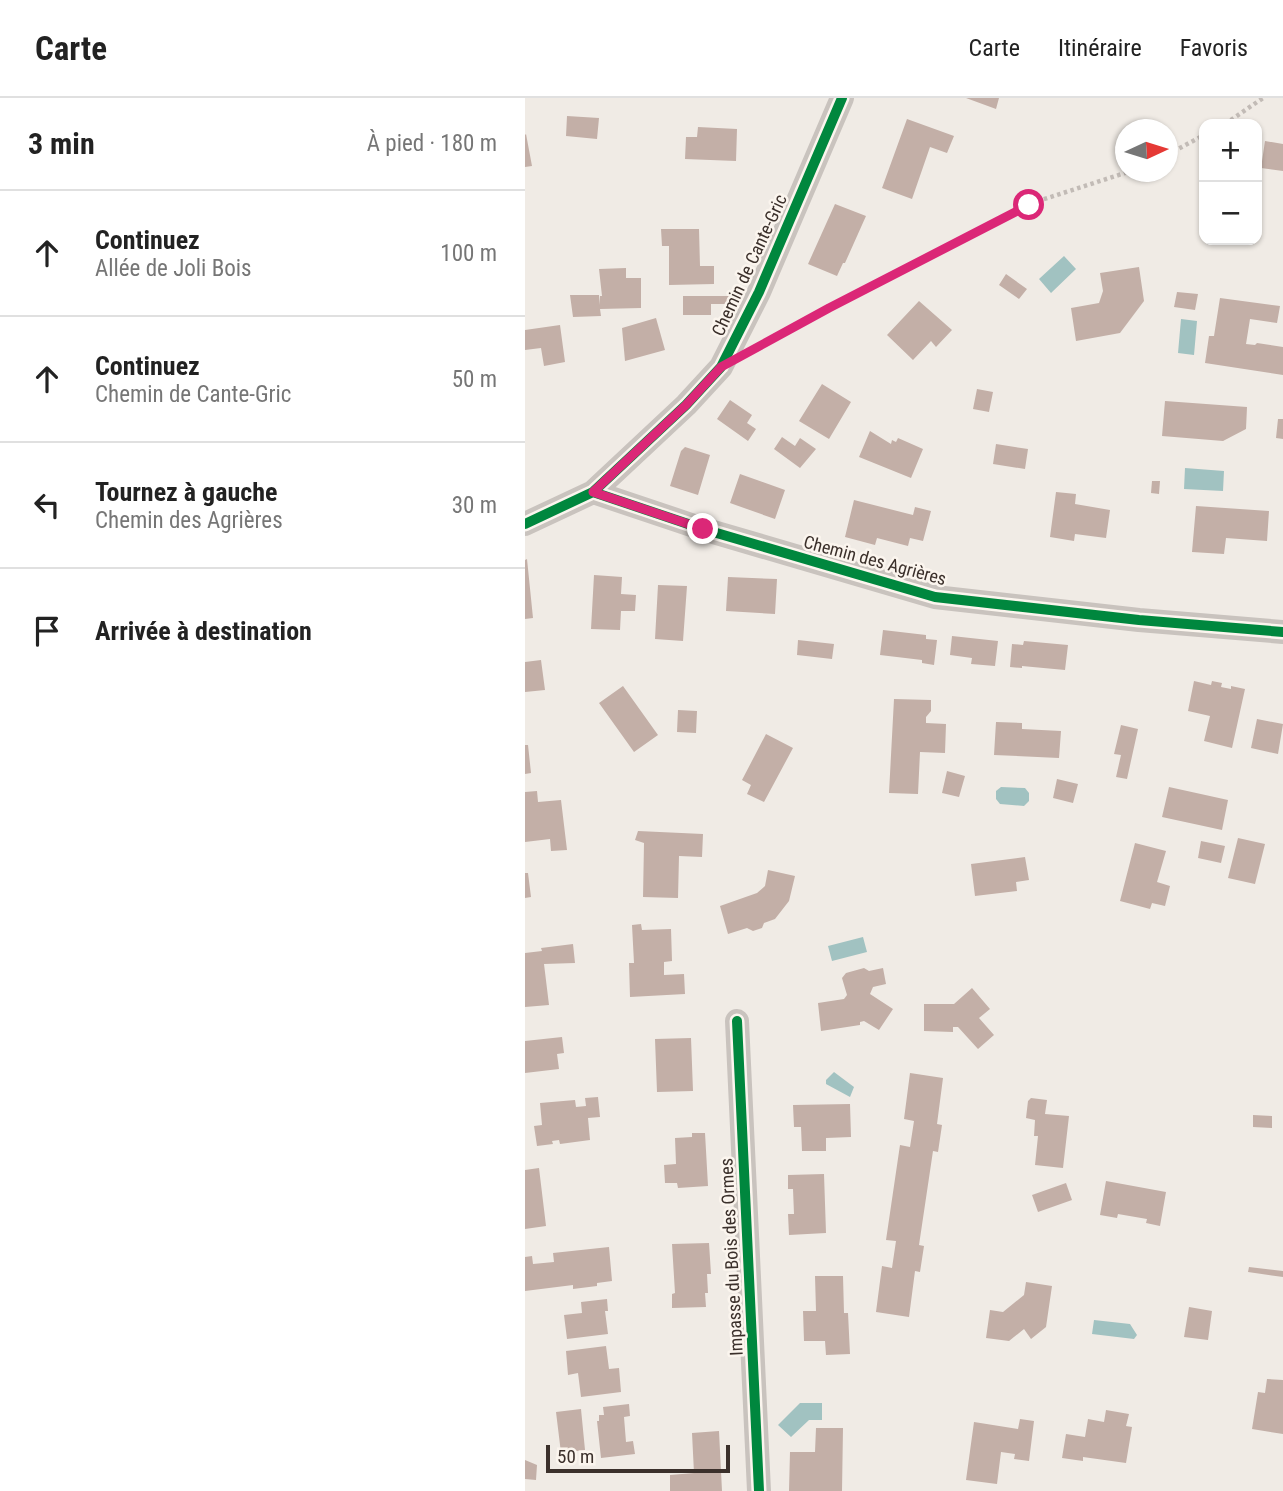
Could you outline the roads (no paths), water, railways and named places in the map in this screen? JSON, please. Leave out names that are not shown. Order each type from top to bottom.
[{"type":"street","name":"Chemin de Cante-Gric","points":[[525,524],[593,492],[686,405],[721,367],[759,292],[842,98]]},
{"type":"street","name":"Chemin des Agrières","points":[[593,492],[703,529],[935,597],[1139,621],[1283,632]]},
{"type":"street","name":"Impasse du Bois des Ormes","points":[[737,1021],[759,1491]]},
{"type":"water","points":[[1064,256],[1076,269],[1051,293],[1039,279]]},
{"type":"water","points":[[1181,319],[1197,321],[1194,355],[1178,353]]},
{"type":"water","points":[[1185,468],[1224,471],[1223,491],[1184,489]]},
{"type":"water","points":[[1001,787],[1025,788],[1029,793],[1029,801],[1024,806],[1000,804],[996,799],[996,791]]},
{"type":"water","points":[[863,937],[867,952],[832,961],[828,946]]},
{"type":"water","points":[[834,1072],[854,1087],[850,1097],[826,1084],[826,1080]]},
{"type":"water","points":[[1094,1320],[1130,1324],[1137,1335],[1134,1339],[1092,1334]]},
{"type":"water","points":[[800,1403],[822,1403],[822,1420],[809,1420],[791,1437],[778,1425]]}]
